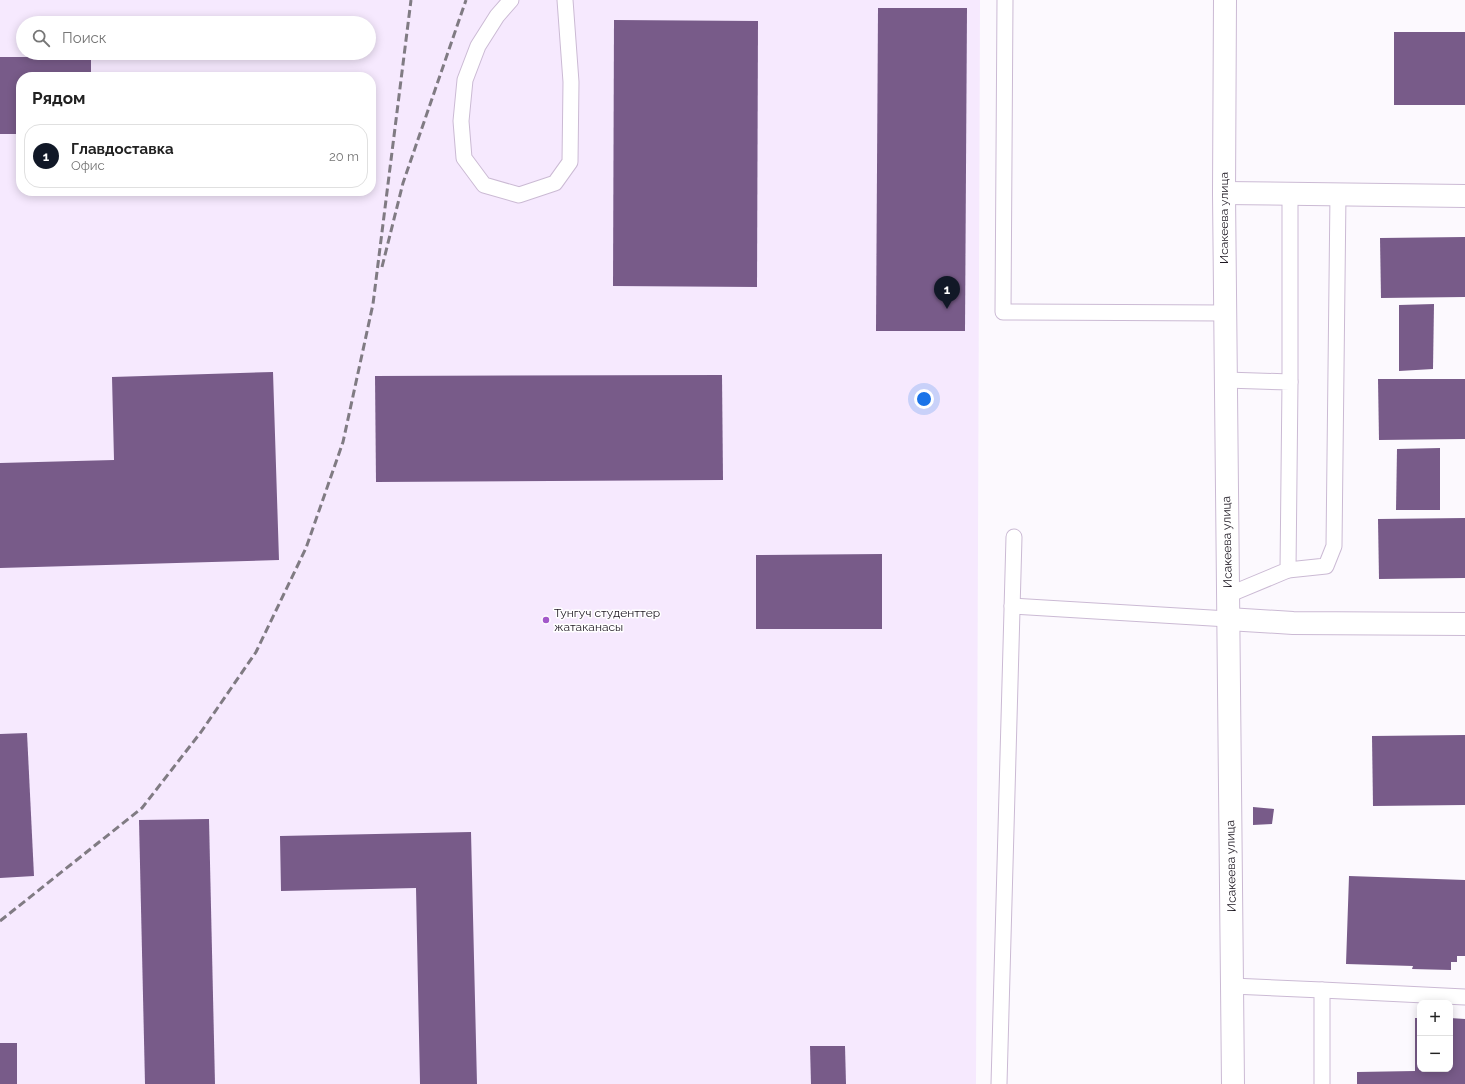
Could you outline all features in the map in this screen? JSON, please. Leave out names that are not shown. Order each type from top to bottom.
[{"type":"street","name":"Исакеева улица","points":[[1225,0],[1224,193],[1233,1084]]},
{"type":"street","points":[[1224,193],[1465,196]]},
{"type":"street","points":[[1228,619],[1308,623],[1465,624]]},
{"type":"lane","points":[[511,0],[497,16],[478,46],[466,80],[461,121],[464,158],[484,185],[519,195],[555,183],[570,162],[571,82],[565,0]]},
{"type":"lane","points":[[1005,0],[1003,312],[1225,313]]},
{"type":"lane","points":[[1288,570],[1290,194]]},
{"type":"lane","points":[[1228,595],[1288,570],[1326,566],[1334,546],[1338,194]]},
{"type":"lane","points":[[1226,380],[1290,382]]},
{"type":"lane","points":[[999,1084],[1014,537]]},
{"type":"lane","points":[[1012,606],[1228,619]]},
{"type":"lane","points":[[1232,986],[1465,997]]},
{"type":"lane","points":[[1322,990],[1322,1084]]},
{"type":"shaded area","points":[[0,0],[980,0],[976,1084],[0,1084]]},
{"type":"building","points":[[878,8],[967,8],[965,331],[876,331]]},
{"type":"building","points":[[614,20],[758,21],[757,287],[613,286]]},
{"type":"building","points":[[1394,32],[1465,32],[1465,105],[1394,105]]},
{"type":"building","points":[[0,57],[16,57],[16,60],[91,60],[91,72],[16,72],[16,134],[0,134]]},
{"type":"building","points":[[1465,237],[1465,297],[1381,298],[1380,238]]},
{"type":"building","points":[[1434,304],[1433,369],[1399,371],[1399,305]]},
{"type":"building","points":[[273,372],[279,560],[0,568],[0,463],[114,460],[112,377]]},
{"type":"building","points":[[722,375],[723,480],[376,482],[375,376]]},
{"type":"building","points":[[1378,379],[1465,379],[1465,439],[1379,440]]},
{"type":"building","points":[[1440,448],[1440,510],[1396,510],[1397,449]]},
{"type":"building","points":[[1465,518],[1465,578],[1379,579],[1378,519]]},
{"type":"building","points":[[882,554],[882,629],[756,629],[756,555]]},
{"type":"building","points":[[27,733],[34,876],[0,878],[0,734]]},
{"type":"building","points":[[1465,735],[1465,805],[1373,806],[1372,736]]},
{"type":"building","points":[[1253,807],[1274,809],[1272,824],[1253,825]]},
{"type":"building","points":[[209,819],[215,1084],[145,1084],[139,820]]},
{"type":"building","points":[[471,832],[477,1084],[420,1084],[416,888],[281,891],[280,836]]},
{"type":"building","points":[[1349,876],[1465,880],[1465,956],[1457,956],[1457,962],[1451,962],[1451,970],[1412,969],[1413,966],[1346,964]]},
{"type":"building","points":[[1415,1018],[1417,1018],[1417,1072],[1453,1072],[1453,1018],[1465,1019],[1465,1084],[1357,1084],[1357,1072],[1415,1071]]},
{"type":"building","points":[[0,1043],[17,1043],[17,1084],[0,1084]]},
{"type":"building","points":[[810,1046],[845,1046],[846,1084],[811,1084]]},
{"type":"railway","points":[[0,921],[142,808],[201,732],[256,652],[306,548],[343,442],[373,304],[411,0]]},
{"type":"railway","points":[[382,267],[403,183],[466,0]]},
{"type":"place","name":"Главдоставка","points":[[947,309]]},
{"type":"place","name":"Тунгуч студенттер жатаканасы","points":[[546,620]]}]
